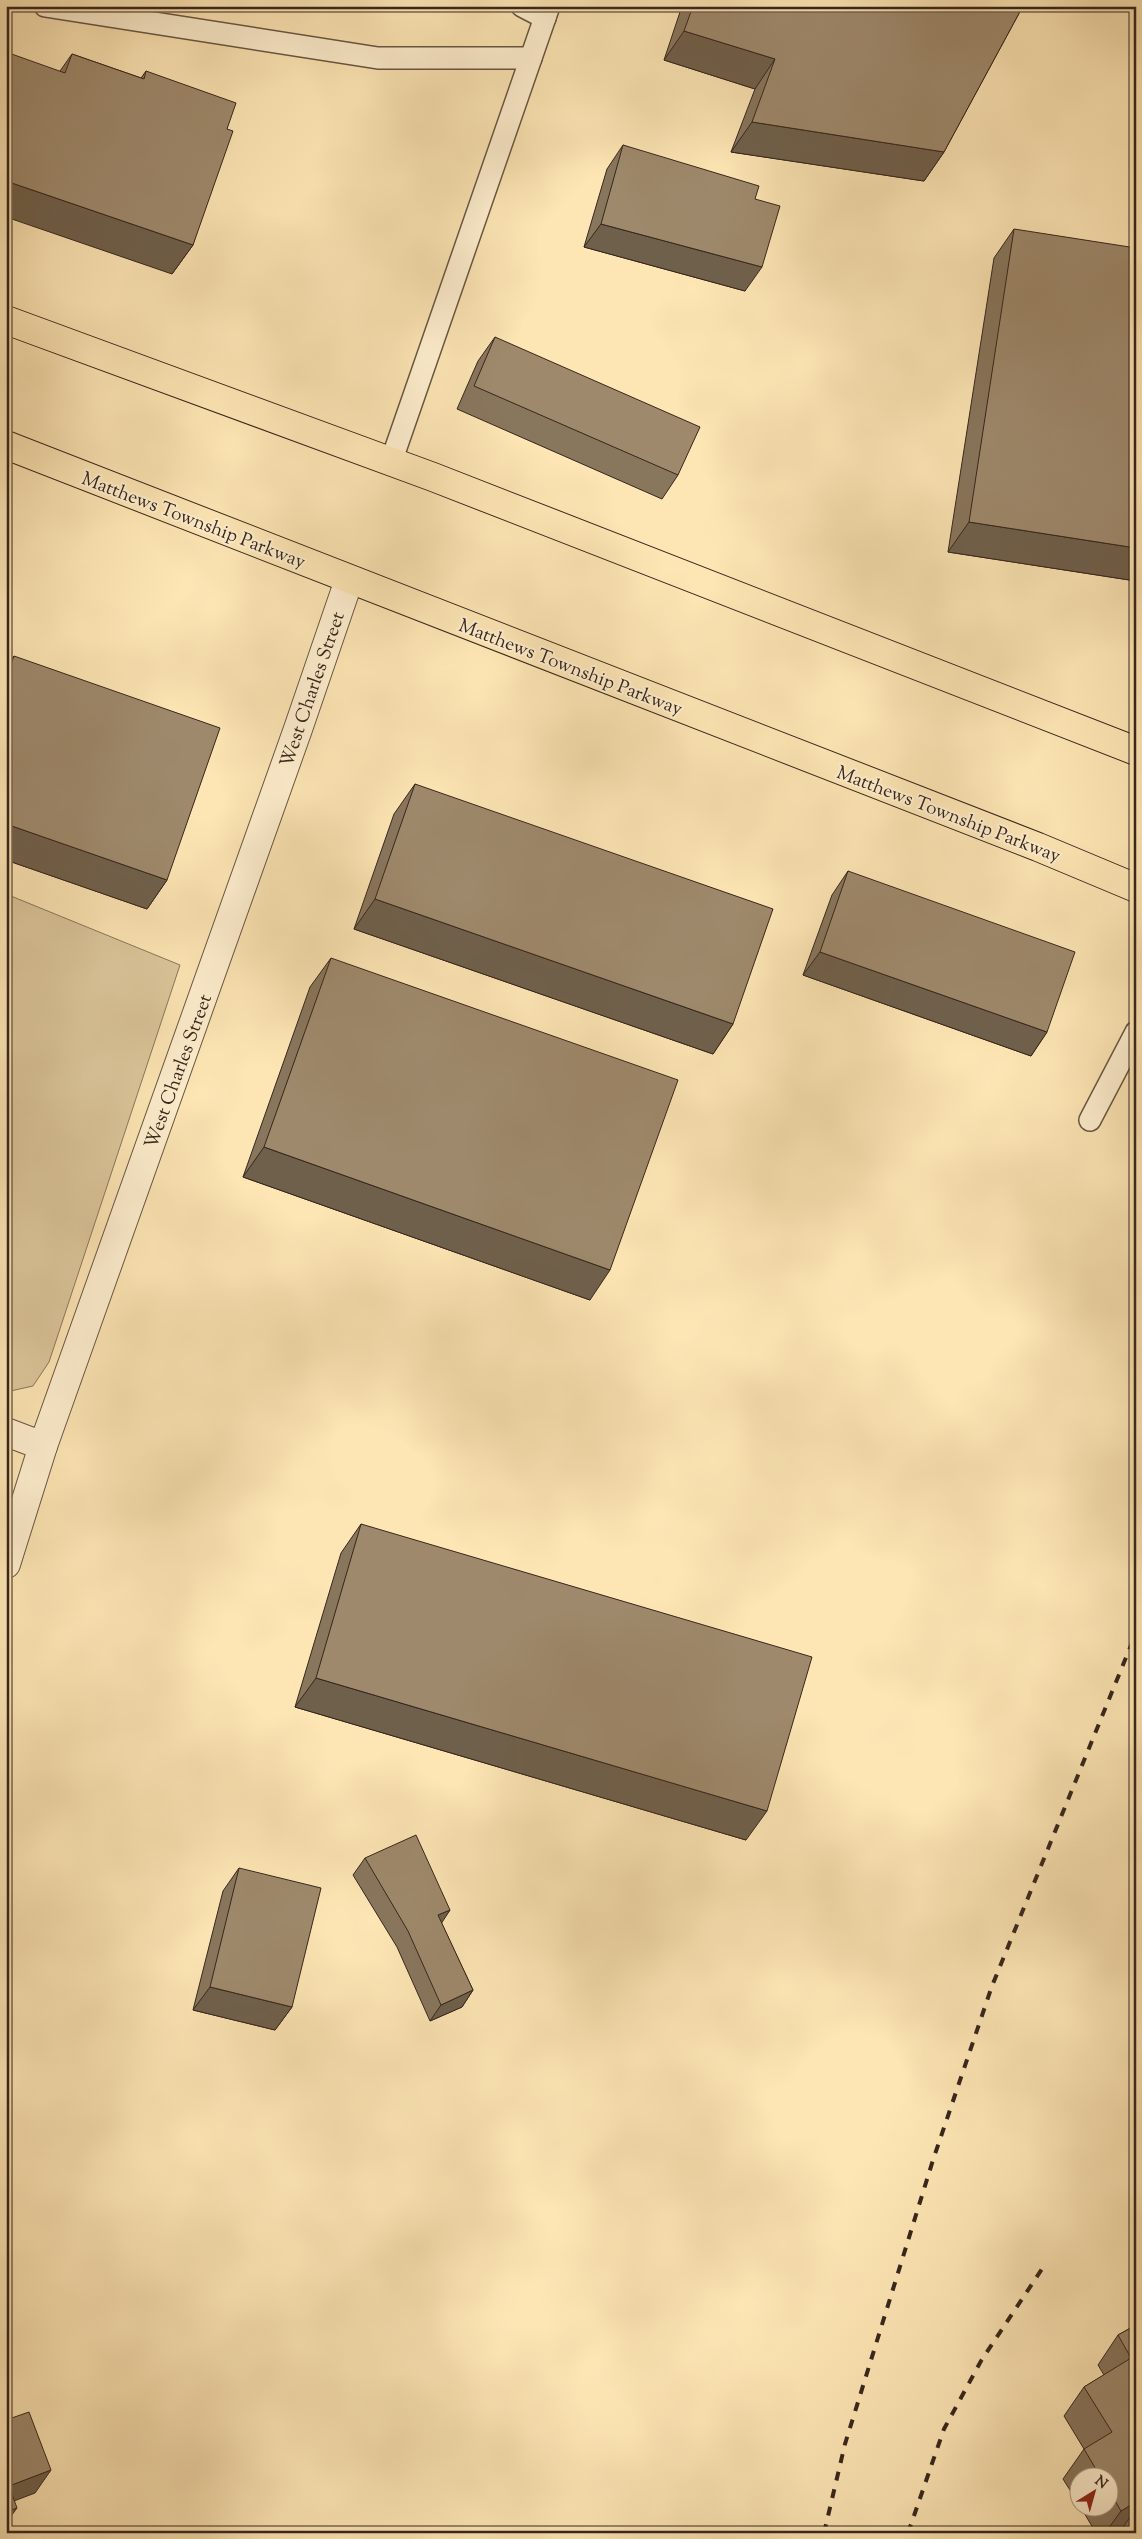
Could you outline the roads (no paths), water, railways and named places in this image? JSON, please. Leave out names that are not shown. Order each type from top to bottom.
[{"type":"main road","points":[[6,320],[390,462],[1136,751]]},
{"type":"main road","name":"Matthews Township Parkway","points":[[6,445],[1038,847],[1136,888]]},
{"type":"street","name":"West Charles Street","points":[[6,1564],[43,1446],[298,729],[349,580]]},
{"type":"street","points":[[6,1432],[43,1446]]},
{"type":"lane","points":[[46,6],[100,11],[378,58],[531,58]]},
{"type":"lane","points":[[390,462],[547,12],[522,6]]},
{"type":"lane","points":[[1090,1120],[1136,1032]]},
{"type":"railway","points":[[824,2533],[845,2444],[933,2160],[992,1986],[1136,1633]]},
{"type":"railway","points":[[908,2533],[944,2429],[981,2361],[1044,2266]]}]
